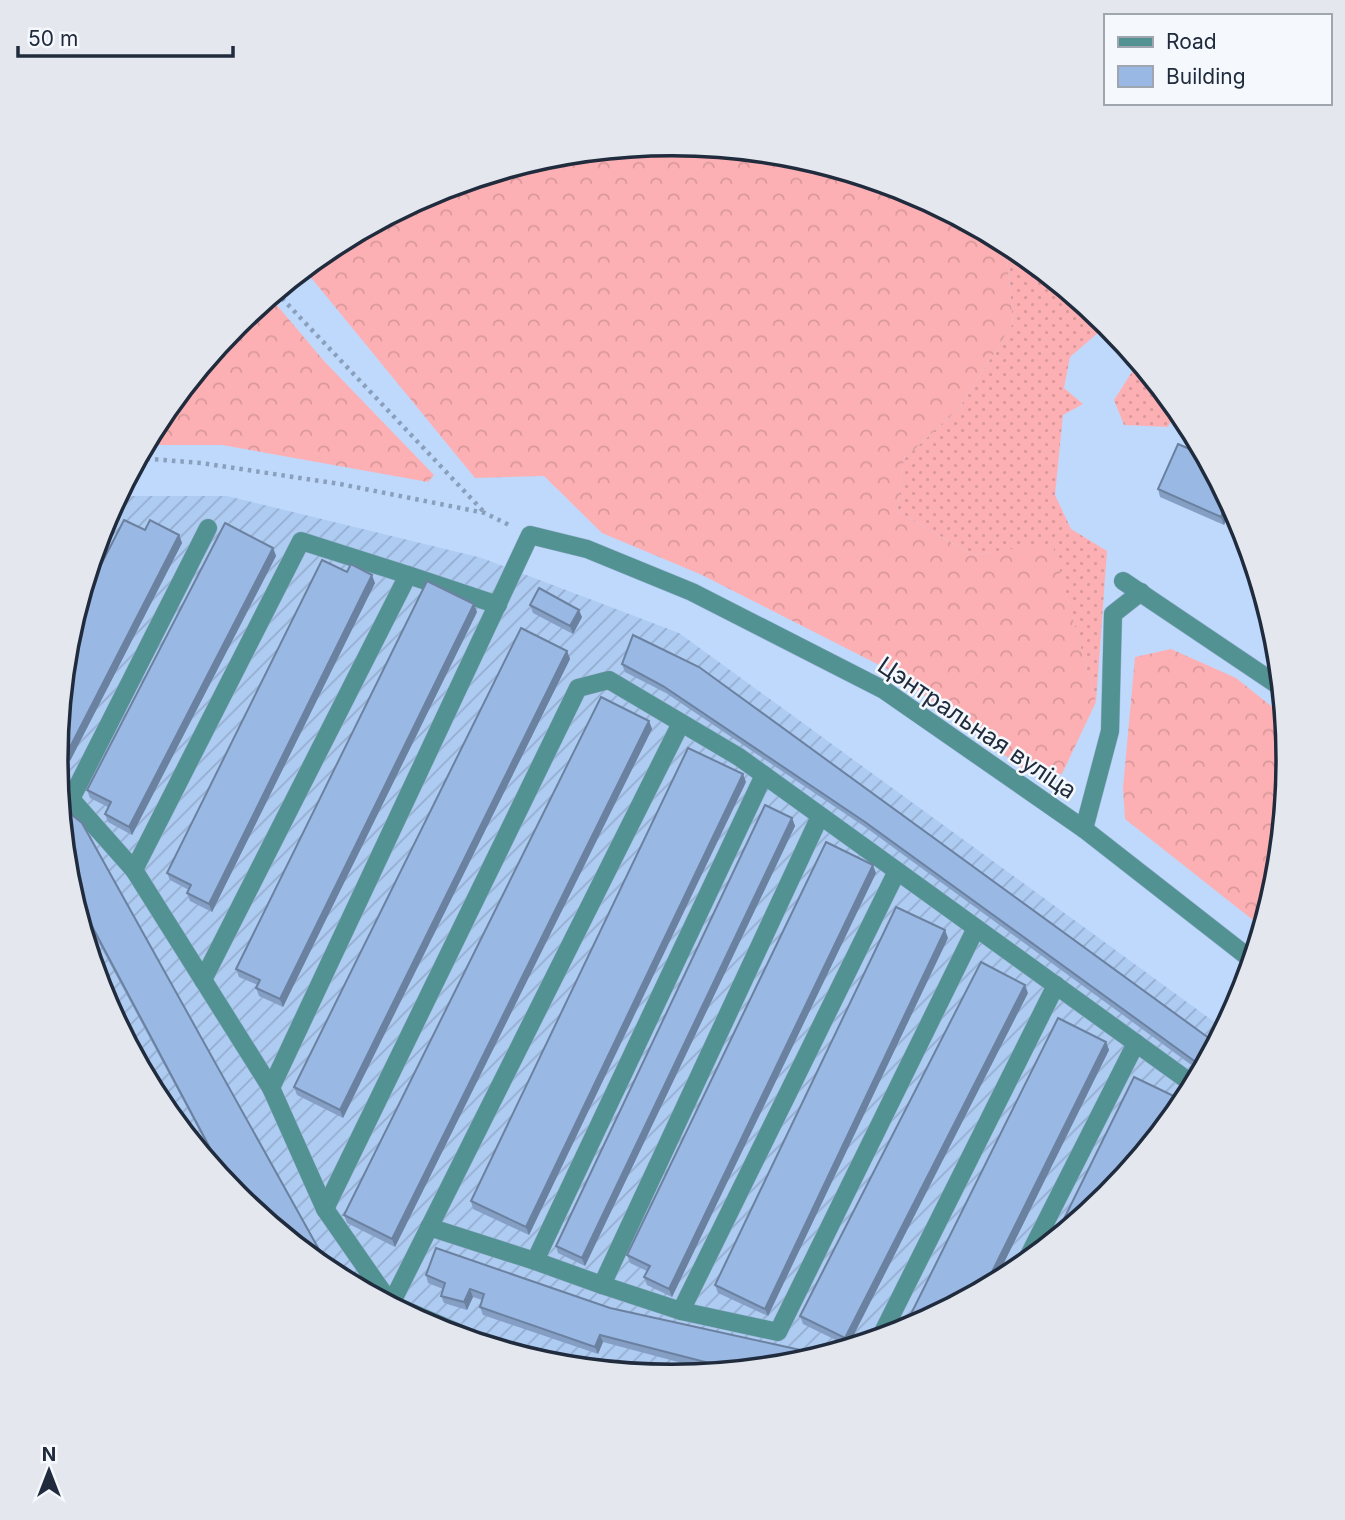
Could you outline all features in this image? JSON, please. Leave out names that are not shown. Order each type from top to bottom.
[{"type":"street","points":[[69,786],[208,528]]},
{"type":"street","points":[[271,1088],[530,535]]},
{"type":"street","name":"Цэнтральная вуліца","points":[[530,535],[587,549],[692,592],[884,690],[1084,830],[1245,955]]},
{"type":"street","points":[[134,870],[301,541],[498,606]]},
{"type":"street","points":[[203,980],[408,575]]},
{"type":"street","points":[[1123,581],[1272,681]]},
{"type":"street","points":[[1084,830],[1110,731],[1113,614],[1140,592]]},
{"type":"street","points":[[326,1209],[578,688],[609,680],[739,757],[1186,1079]]},
{"type":"street","points":[[395,1296],[681,723]]},
{"type":"street","points":[[535,1261],[764,775]]},
{"type":"street","points":[[70,799],[134,870],[271,1088],[326,1209],[381,1289]]},
{"type":"street","points":[[602,1285],[820,816]]},
{"type":"street","points":[[681,1311],[897,871]]},
{"type":"street","points":[[429,1227],[681,1311],[778,1332],[976,928]]},
{"type":"street","points":[[887,1325],[1056,985]]},
{"type":"street","points":[[1035,1242],[1136,1043]]},
{"type":"path","points":[[283,299],[485,513]]},
{"type":"path","points":[[149,459],[201,463],[340,484],[485,513],[530,535]]},
{"type":"shaded area","points":[[130,496],[227,496],[482,558],[679,633],[1216,1023],[1175,1096],[1127,1158],[1071,1214],[1008,1262],[975,1283],[904,1318],[829,1344],[790,1353],[712,1363],[633,1363],[555,1353],[516,1344],[441,1318],[405,1302],[370,1283],[305,1239],[245,1187],[218,1158],[170,1096],[149,1062],[114,991],[100,954],[73,839],[68,760],[70,720],[73,681],[89,604],[100,566]]},
{"type":"green space","points":[[633,157],[712,157],[790,167],[867,188],[940,218],[1007,257],[1013,323],[960,407],[904,459],[897,511],[973,555],[1052,543],[1096,702],[1062,774],[1030,774],[891,671],[702,575],[602,533],[544,476],[475,478],[311,277],[370,237],[405,218],[478,188],[555,167]]},
{"type":"green space","points":[[1007,257],[1071,306],[1099,332],[1070,357],[1064,388],[1083,404],[1063,415],[1055,495],[1071,529],[1107,551],[1096,702],[1052,544],[973,555],[897,511],[904,459],[960,407],[1013,323]]},
{"type":"green space","points":[[276,304],[324,361],[434,475],[428,482],[222,445],[157,445],[193,392],[218,362]]},
{"type":"green space","points":[[1133,370],[1172,419],[1168,427],[1124,425],[1114,400]]},
{"type":"green space","points":[[1171,649],[1236,678],[1274,708],[1277,760],[1272,839],[1254,921],[1125,819],[1123,788],[1135,657]]},
{"type":"building","points":[[1178,444],[1191,449],[1223,512],[1221,517],[1158,489]]},
{"type":"building","points":[[124,520],[145,530],[150,520],[179,535],[68,750],[73,681],[100,567]]},
{"type":"building","points":[[225,523],[273,548],[129,827],[105,814],[111,802],[87,790]]},
{"type":"building","points":[[322,560],[347,572],[351,564],[372,575],[209,904],[187,893],[191,885],[167,873]]},
{"type":"building","points":[[427,581],[474,604],[280,999],[256,988],[260,980],[236,969]]},
{"type":"building","points":[[539,588],[579,610],[570,626],[530,605]]},
{"type":"building","points":[[521,628],[567,651],[340,1110],[294,1087]]},
{"type":"building","points":[[633,635],[699,667],[1208,1038],[1196,1062],[865,822],[663,686],[622,664]]},
{"type":"building","points":[[601,697],[649,721],[392,1239],[344,1215]]},
{"type":"building","points":[[688,748],[743,774],[526,1227],[471,1201]]},
{"type":"building","points":[[765,805],[792,818],[582,1258],[556,1246]]},
{"type":"building","points":[[71,814],[82,823],[319,1249],[274,1214],[211,1149],[92,926],[80,878]]},
{"type":"building","points":[[826,842],[873,865],[669,1289],[644,1277],[650,1266],[627,1255]]},
{"type":"building","points":[[896,907],[945,930],[765,1309],[715,1285]]},
{"type":"building","points":[[981,962],[1025,985],[845,1338],[800,1316]]},
{"type":"building","points":[[1058,1018],[1106,1042],[992,1272],[940,1302],[910,1315]]},
{"type":"building","points":[[1134,1077],[1175,1096],[1127,1158],[1063,1220]]},
{"type":"building","points":[[436,1248],[610,1308],[802,1350],[709,1363],[600,1335],[595,1347],[480,1307],[484,1294],[470,1289],[464,1302],[441,1296],[445,1283],[426,1275]]}]
